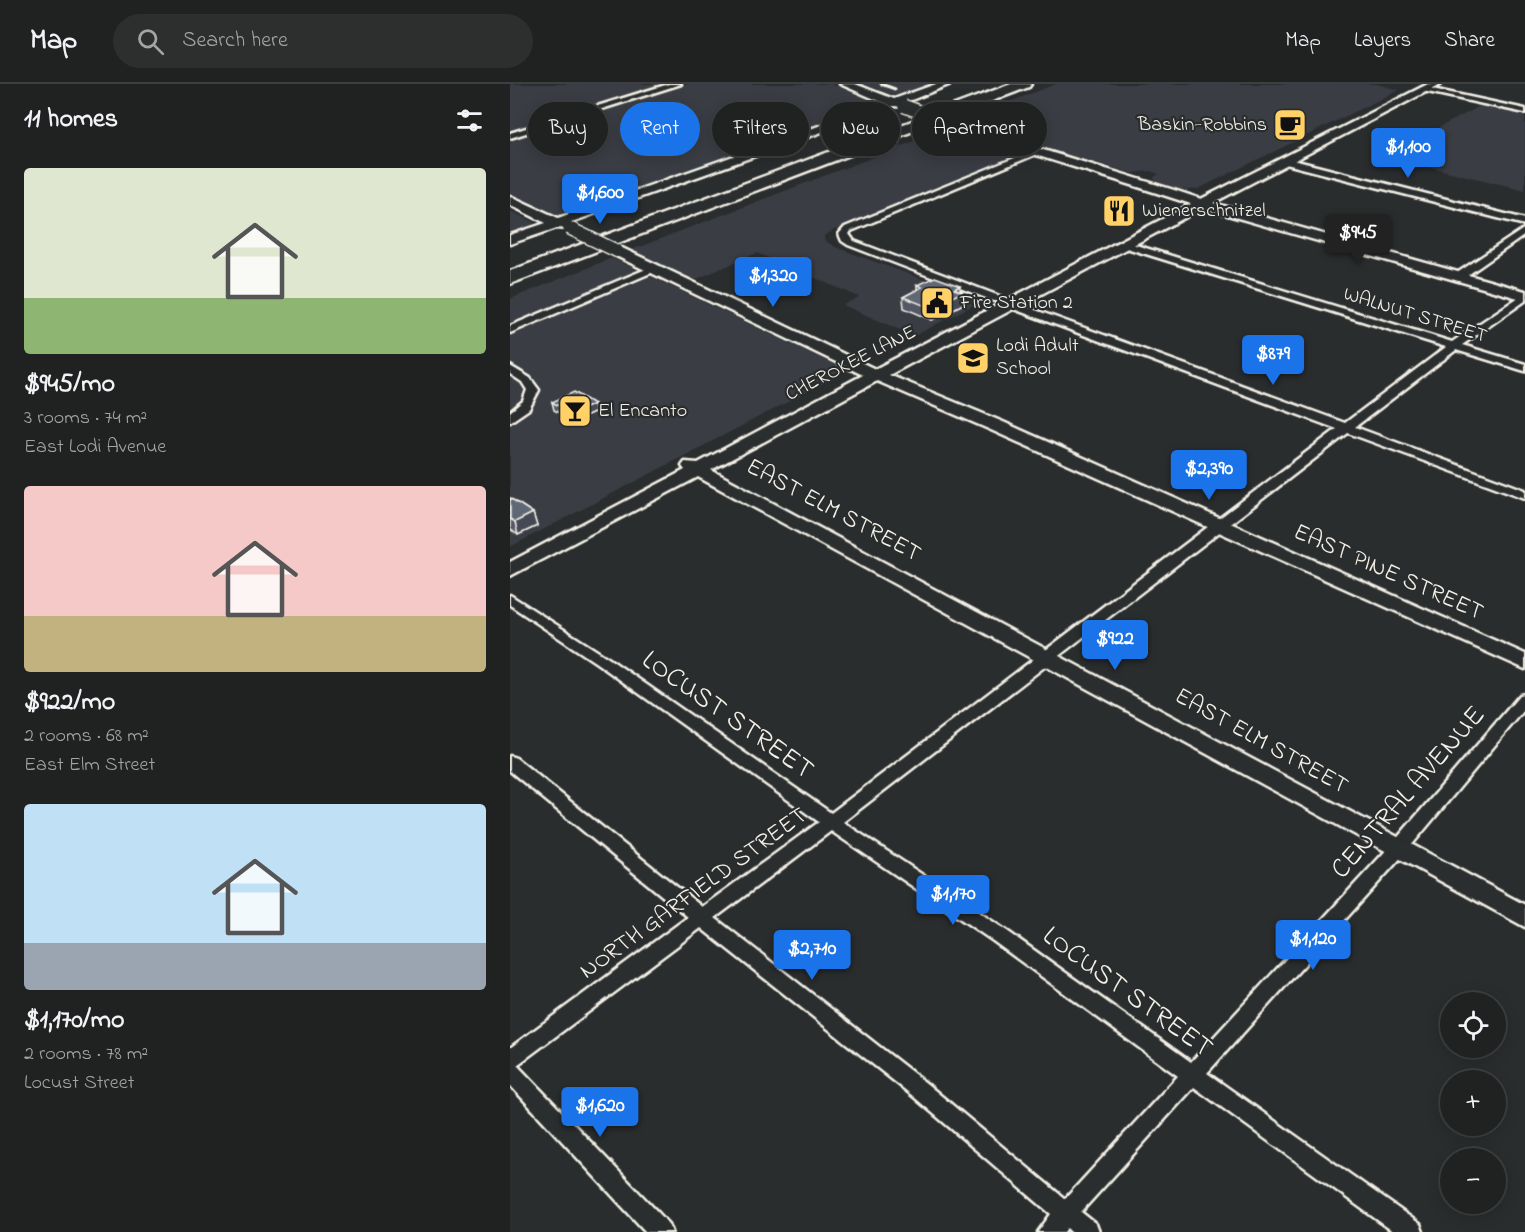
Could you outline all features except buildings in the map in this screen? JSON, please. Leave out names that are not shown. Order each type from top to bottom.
[{"type":"highway","points":[[510,262],[995,84]]},
{"type":"highway","points":[[510,278],[1024,84]]},
{"type":"highway","points":[[510,285],[592,246]]},
{"type":"street","points":[[510,136],[677,84]]},
{"type":"street","points":[[844,84],[894,102]]},
{"type":"street","points":[[900,104],[946,84]]},
{"type":"street","points":[[1427,86],[1525,111]]},
{"type":"street","name":"CHEROKEE LANE","points":[[1005,302],[1123,244],[1195,202],[1285,161],[1427,86]]},
{"type":"street","name":"CHEROKEE LANE","points":[[510,554],[692,466],[1195,202],[1427,86]]},
{"type":"street","points":[[510,240],[563,225],[821,132]]},
{"type":"street","points":[[1028,156],[848,229],[844,234],[845,239],[1005,302],[1525,494]]},
{"type":"street","points":[[1046,156],[1117,175],[1195,202],[1525,296]]},
{"type":"street","points":[[1285,161],[1525,222]]},
{"type":"street","name":"EAST PINE STREET","points":[[510,200],[871,373],[978,417],[1525,662]]},
{"type":"street","points":[[1458,277],[1525,231]]},
{"type":"street","name":"WALNUT STREET","points":[[1123,244],[1525,368]]},
{"type":"street","points":[[510,330],[655,268]]},
{"type":"street","name":"NORTH GARFIELD STREET","points":[[510,1059],[831,822],[1454,346],[1525,296]]},
{"type":"street","points":[[510,369],[526,380],[533,390],[532,399],[510,418]]},
{"type":"street","name":"CHEROKEE LANE","points":[[510,570],[692,466]]},
{"type":"street","name":"EAST ELM STREET","points":[[692,466],[1525,917]]},
{"type":"street","name":"LOCUST STREET","points":[[510,599],[603,661],[831,822],[1000,936],[1412,1232]]},
{"type":"street","name":"CENTRAL AVENUE","points":[[1048,1232],[1399,849],[1525,699]]},
{"type":"street","points":[[510,762],[601,838],[920,1090],[1088,1232]]},
{"type":"street","points":[[510,1071],[661,1232]]},
{"type":"shaded area","points":[[510,84],[831,84],[877,101],[821,102],[821,126],[809,130],[809,102],[712,102],[712,156],[736,156],[570,215],[555,215],[510,194]]},
{"type":"shaded area","points":[[863,84],[933,84],[905,94],[893,95]]},
{"type":"shaded area","points":[[1056,84],[1377,84],[1399,90],[1198,189],[1189,190],[1155,181],[1154,177],[1159,174],[1151,171],[1132,173],[1047,149],[1047,102],[1010,102]]},
{"type":"shaded area","points":[[1482,105],[1525,114],[1525,190],[1380,155],[1407,140],[1414,141]]},
{"type":"shaded area","points":[[912,142],[912,156],[1011,156],[824,236],[824,240],[835,247],[979,300],[914,336],[843,305],[859,297],[757,253],[692,281],[629,251],[876,156],[900,156],[900,147]]},
{"type":"shaded area","points":[[510,211],[534,222],[531,228],[510,235]]},
{"type":"shaded area","points":[[612,258],[841,368],[841,374],[510,547],[510,299]]},
{"type":"railway","points":[[881,84],[895,89]]},
{"type":"place","name":"Baskin-Robbins","points":[[1290,125]]},
{"type":"place","name":"Wienerschnitzel","points":[[1119,211]]},
{"type":"place","name":"Fire Station 2","points":[[937,303]]},
{"type":"place","name":"Lodi Adult School","points":[[973,358]]},
{"type":"place","name":"El Encanto","points":[[575,411]]}]
